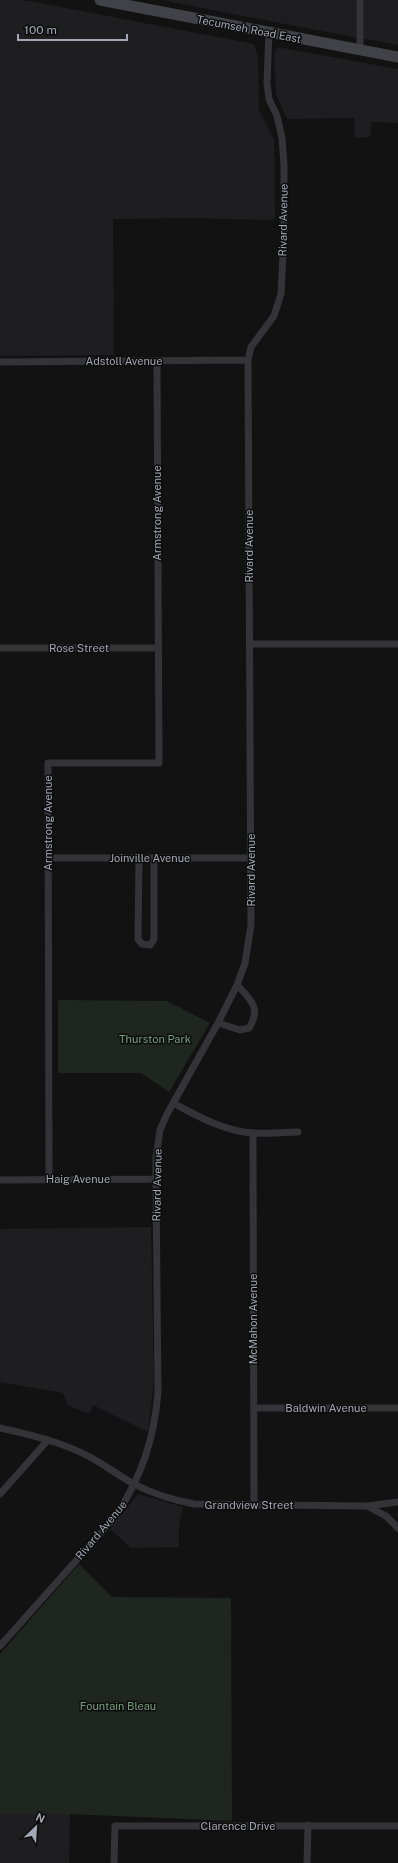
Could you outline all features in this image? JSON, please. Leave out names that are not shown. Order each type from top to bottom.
[{"type":"main road","name":"Tecumseh Road East","points":[[100,0],[398,57]]},
{"type":"street","points":[[360,0],[360,50]]},
{"type":"street","name":"Rivard Avenue","points":[[0,1646],[115,1517],[128,1498],[151,1442],[158,1392],[156,1158],[160,1130],[237,985],[244,963],[251,925],[248,360],[251,347],[274,316],[281,294],[284,165],[282,138],[277,116],[269,99],[266,83],[269,32]]},
{"type":"street","name":"Adstoll Avenue","points":[[0,362],[248,360]]},
{"type":"street","name":"Armstrong Avenue","points":[[49,1180],[48,763],[159,763],[157,361]]},
{"type":"street","points":[[250,644],[398,644]]},
{"type":"street","name":"Rose Street","points":[[0,648],[158,648]]},
{"type":"street","name":"Joinville Avenue","points":[[48,858],[251,858]]},
{"type":"street","points":[[139,858],[138,939],[142,944],[150,945],[154,939],[154,858]]},
{"type":"street","points":[[218,1023],[240,1030],[250,1028],[254,1021],[255,1011],[253,1002],[237,985]]},
{"type":"street","points":[[173,1103],[203,1118],[226,1127],[253,1133],[298,1132]]},
{"type":"street","name":"McMahon Avenue","points":[[253,1133],[254,1505]]},
{"type":"street","name":"Haig Avenue","points":[[0,1180],[156,1179]]},
{"type":"street","name":"Baldwin Avenue","points":[[254,1408],[398,1408]]},
{"type":"street","name":"Grandview Street","points":[[0,1428],[48,1440],[89,1457],[134,1484],[153,1493],[194,1504],[367,1506],[398,1502]]},
{"type":"street","points":[[0,1494],[48,1440]]},
{"type":"street","name":"Grandview Street","points":[[367,1506],[386,1516],[398,1528]]},
{"type":"street","points":[[308,1825],[308,1863]]},
{"type":"street","name":"Clarence Drive","points":[[114,1863],[115,1826],[398,1826]]},
{"type":"shaded area","points":[[0,0],[22,0],[35,2],[254,44],[258,57],[259,110],[274,140],[275,219],[113,219],[114,355],[0,356]]},
{"type":"shaded area","points":[[162,0],[398,0],[398,45],[300,27]]},
{"type":"shaded area","points":[[277,47],[398,69],[398,123],[371,122],[370,137],[355,138],[354,118],[287,119],[276,94],[274,55]]},
{"type":"shaded area","points":[[151,1227],[154,1380],[148,1432],[93,1405],[89,1414],[68,1405],[63,1393],[0,1382],[0,1229]]},
{"type":"shaded area","points":[[138,1494],[183,1507],[179,1525],[179,1547],[131,1548],[110,1529]]},
{"type":"shaded area","points":[[0,1814],[70,1814],[69,1863],[0,1863]]},
{"type":"green space","name":"Thurston Park","points":[[58,1000],[167,1001],[210,1023],[169,1092],[141,1073],[58,1073]]},
{"type":"green space","name":"Fountain Bleau","points":[[79,1564],[112,1597],[231,1598],[232,1821],[70,1814],[0,1814],[0,1654]]}]
